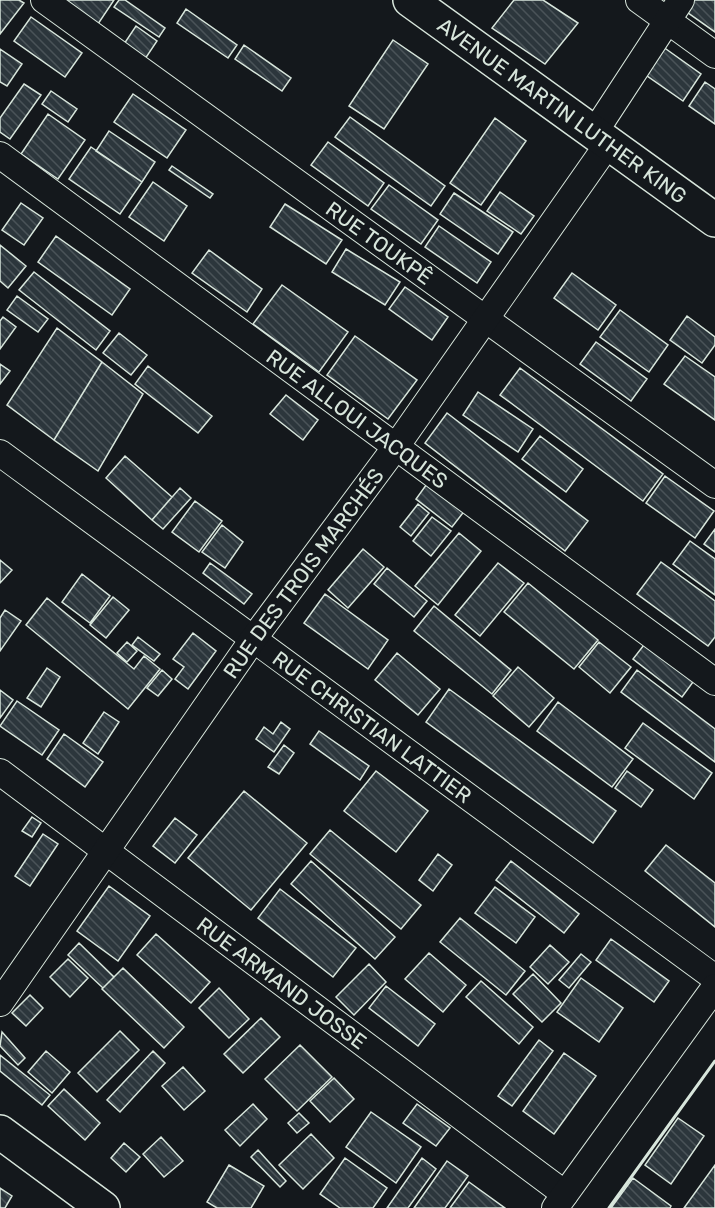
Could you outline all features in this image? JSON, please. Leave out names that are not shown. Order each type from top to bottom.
[{"type":"street","name":"RUE TOUKPÊ","points":[[44,0],[715,484]]},
{"type":"street","name":"AVENUE MARTIN LUTHER KING","points":[[410,0],[715,220]]},
{"type":"street","points":[[639,0],[674,10],[715,55]]},
{"type":"street","name":"RUE DES TROIS MARCHÉS","points":[[0,1003],[254,638],[395,448],[484,319],[601,139],[674,10]]},
{"type":"street","name":"RUE ALLOUI JACQUES","points":[[0,155],[715,682]]},
{"type":"street","name":"RUE CHRISTIAN LATTIER","points":[[0,453],[715,978]]},
{"type":"street","name":"RUE ARMAND JOSSE","points":[[0,772],[106,850],[560,1201]]},
{"type":"street","points":[[560,1201],[715,987]]},
{"type":"street","points":[[0,1132],[104,1208]]},
{"type":"building","points":[[0,0],[19,0],[24,3],[0,34]]},
{"type":"building","points":[[57,0],[114,0],[96,27]]},
{"type":"building","points":[[119,0],[125,0],[165,28],[159,37],[114,7]]},
{"type":"building","points":[[514,0],[543,0],[578,23],[545,64],[492,28]]},
{"type":"building","points":[[692,0],[715,0],[715,32],[684,10]]},
{"type":"building","points":[[186,9],[237,45],[228,58],[177,23]]},
{"type":"building","points":[[31,17],[82,53],[65,77],[14,41]]},
{"type":"building","points":[[136,26],[157,41],[145,59],[124,44]]},
{"type":"building","points":[[393,40],[428,64],[384,129],[349,106]]},
{"type":"building","points":[[659,44],[701,74],[683,101],[640,71]]},
{"type":"building","points":[[244,45],[291,78],[282,91],[235,59]]},
{"type":"building","points":[[0,49],[22,64],[7,86],[0,82]]},
{"type":"building","points":[[705,82],[715,89],[715,124],[689,106]]},
{"type":"building","points":[[24,84],[41,95],[10,139],[0,132],[0,118]]},
{"type":"building","points":[[51,91],[77,109],[68,122],[42,104]]},
{"type":"building","points":[[133,94],[186,130],[167,158],[114,122]]},
{"type":"building","points":[[48,114],[85,140],[58,179],[21,154]]},
{"type":"building","points":[[350,117],[445,186],[431,206],[335,137]]},
{"type":"building","points":[[495,118],[526,141],[481,205],[450,183]]},
{"type":"building","points":[[109,131],[155,162],[142,182],[96,151]]},
{"type":"building","points":[[328,142],[384,183],[368,206],[311,165]]},
{"type":"building","points":[[91,147],[142,182],[120,214],[69,179]]},
{"type":"building","points":[[172,166],[213,194],[210,198],[169,170]]},
{"type":"building","points":[[153,182],[187,206],[164,241],[129,217]]},
{"type":"building","points":[[389,185],[438,220],[421,244],[371,209]]},
{"type":"building","points":[[500,192],[534,216],[521,234],[487,211]]},
{"type":"building","points":[[454,193],[513,232],[498,254],[440,214]]},
{"type":"building","points":[[21,203],[43,218],[24,245],[2,230]]},
{"type":"building","points":[[285,204],[342,240],[326,264],[270,227]]},
{"type":"building","points":[[439,226],[491,262],[477,283],[425,247]]},
{"type":"building","points":[[56,236],[130,289],[112,315],[38,262]]},
{"type":"building","points":[[0,245],[26,266],[8,288],[0,281]]},
{"type":"building","points":[[346,249],[400,282],[385,305],[332,272]]},
{"type":"building","points":[[209,250],[262,289],[247,312],[192,273]]},
{"type":"building","points":[[34,272],[110,331],[96,350],[19,290]]},
{"type":"building","points":[[572,273],[616,305],[598,330],[554,298]]},
{"type":"building","points":[[282,285],[348,332],[319,372],[253,324]]},
{"type":"building","points":[[405,287],[448,317],[432,340],[389,309]]},
{"type":"building","points":[[17,296],[48,319],[38,332],[7,310]]},
{"type":"building","points":[[620,310],[668,345],[649,372],[600,337]]},
{"type":"building","points":[[687,316],[715,337],[715,345],[702,363],[670,340]]},
{"type":"building","points":[[3,317],[16,327],[0,349],[0,321]]},
{"type":"building","points":[[57,328],[102,362],[54,440],[7,405]]},
{"type":"building","points":[[119,333],[147,355],[131,375],[103,353]]},
{"type":"building","points":[[355,336],[417,380],[388,419],[327,375]]},
{"type":"building","points":[[596,342],[647,379],[631,401],[580,364]]},
{"type":"building","points":[[685,356],[715,377],[715,420],[664,384]]},
{"type":"building","points":[[102,362],[143,394],[98,471],[54,440]]},
{"type":"building","points":[[0,364],[10,371],[0,384]]},
{"type":"building","points":[[148,366],[212,416],[198,433],[135,384]]},
{"type":"building","points":[[520,368],[663,474],[643,501],[500,395]]},
{"type":"building","points":[[478,392],[533,429],[518,452],[463,415]]},
{"type":"building","points":[[286,395],[318,420],[303,440],[270,414]]},
{"type":"building","points":[[447,413],[588,521],[565,551],[425,443]]},
{"type":"building","points":[[540,436],[583,469],[566,492],[522,459]]},
{"type":"building","points":[[125,456],[172,497],[152,520],[106,478]]},
{"type":"building","points":[[665,476],[714,511],[695,538],[646,503]]},
{"type":"building","points":[[429,481],[466,509],[452,527],[416,499]]},
{"type":"building","points":[[180,488],[191,498],[163,529],[152,520]]},
{"type":"building","points":[[195,501],[222,521],[199,552],[172,532]]},
{"type":"building","points":[[418,504],[429,513],[411,536],[400,527]]},
{"type":"building","points":[[432,517],[451,531],[431,556],[413,541]]},
{"type":"building","points":[[222,525],[243,542],[225,568],[202,552]]},
{"type":"building","points":[[715,529],[715,552],[704,544]]},
{"type":"building","points":[[459,533],[481,551],[438,605],[415,586]]},
{"type":"building","points":[[690,541],[715,559],[715,595],[673,564]]},
{"type":"building","points":[[363,549],[384,567],[348,608],[328,590]]},
{"type":"building","points":[[0,560],[12,570],[0,583]]},
{"type":"building","points":[[661,562],[715,601],[715,637],[708,646],[637,594]]},
{"type":"building","points":[[210,563],[252,594],[244,604],[203,573]]},
{"type":"building","points":[[498,563],[524,583],[480,636],[455,615]]},
{"type":"building","points":[[387,568],[427,601],[414,617],[374,584]]},
{"type":"building","points":[[82,574],[110,596],[90,623],[62,602]]},
{"type":"building","points":[[528,583],[598,640],[574,669],[504,612]]},
{"type":"building","points":[[325,594],[388,640],[368,669],[304,623]]},
{"type":"building","points":[[113,597],[129,610],[106,638],[90,625]]},
{"type":"building","points":[[47,598],[134,669],[144,656],[160,669],[128,709],[26,625]]},
{"type":"building","points":[[434,606],[511,670],[492,694],[414,631]]},
{"type":"building","points":[[5,610],[21,621],[0,651],[0,618]]},
{"type":"building","points":[[193,633],[216,651],[188,689],[175,679],[184,667],[173,659]]},
{"type":"building","points":[[138,637],[160,654],[154,661],[132,645]]},
{"type":"building","points":[[647,641],[696,678],[682,697],[633,659]]},
{"type":"building","points":[[127,642],[137,651],[127,662],[117,653]]},
{"type":"building","points":[[599,642],[631,667],[610,693],[579,667]]},
{"type":"building","points":[[397,653],[440,689],[418,715],[375,680]]},
{"type":"building","points":[[518,667],[554,698],[529,727],[493,696]]},
{"type":"building","points":[[47,668],[60,677],[41,707],[27,698]]},
{"type":"building","points":[[162,670],[172,679],[158,696],[147,688]]},
{"type":"building","points":[[637,670],[715,729],[715,762],[621,692]]},
{"type":"building","points":[[449,689],[616,811],[593,843],[426,722]]},
{"type":"building","points":[[0,690],[13,700],[0,718]]},
{"type":"building","points":[[17,701],[59,730],[42,755],[0,726]]},
{"type":"building","points":[[558,702],[633,759],[612,787],[537,731]]},
{"type":"building","points":[[104,712],[119,722],[98,754],[83,743]]},
{"type":"building","points":[[281,722],[290,729],[274,752],[256,739],[264,727],[273,734]]},
{"type":"building","points":[[643,723],[712,773],[694,799],[625,748]]},
{"type":"building","points":[[319,731],[369,766],[360,780],[310,744]]},
{"type":"building","points":[[64,734],[103,762],[85,787],[47,759]]},
{"type":"building","points":[[284,745],[294,753],[279,774],[268,767]]},
{"type":"building","points":[[376,771],[428,811],[396,852],[344,811]]},
{"type":"building","points":[[627,771],[653,790],[641,807],[615,788]]},
{"type":"building","points":[[244,791],[307,843],[251,910],[188,858]]},
{"type":"building","points":[[32,817],[41,823],[32,837],[22,831]]},
{"type":"building","points":[[175,818],[197,835],[175,863],[153,846]]},
{"type":"building","points":[[330,830],[421,905],[401,929],[310,854]]},
{"type":"building","points":[[43,834],[58,844],[30,886],[15,876]]},
{"type":"building","points":[[666,845],[715,883],[715,927],[645,871]]},
{"type":"building","points":[[438,854],[452,865],[433,891],[419,880]]},
{"type":"building","points":[[311,861],[395,937],[375,959],[291,884]]},
{"type":"building","points":[[511,861],[579,914],[564,933],[496,880]]},
{"type":"building","points":[[109,886],[150,916],[118,961],[77,931]]},
{"type":"building","points":[[495,887],[535,917],[516,943],[475,913]]},
{"type":"building","points":[[280,889],[356,948],[333,977],[258,918]]},
{"type":"building","points":[[460,918],[525,971],[506,995],[440,942]]},
{"type":"building","points":[[156,934],[210,982],[191,1003],[137,955]]},
{"type":"building","points":[[611,939],[669,981],[654,1002],[596,960]]},
{"type":"building","points":[[79,943],[114,977],[103,988],[68,955]]},
{"type":"building","points":[[550,945],[569,962],[548,984],[530,967]]},
{"type":"building","points":[[429,953],[466,985],[443,1012],[405,979]]},
{"type":"building","points":[[581,954],[591,962],[569,988],[559,980]]},
{"type":"building","points":[[68,959],[88,978],[70,997],[50,977]]},
{"type":"building","points":[[369,964],[386,982],[354,1015],[336,997]]},
{"type":"building","points":[[123,968],[184,1027],[164,1048],[102,989]]},
{"type":"building","points":[[533,974],[561,1003],[542,1022],[513,994]]},
{"type":"building","points":[[581,978],[623,1008],[599,1042],[557,1012]]},
{"type":"building","points":[[481,981],[533,1027],[519,1044],[466,997]]},
{"type":"building","points":[[386,986],[435,1024],[418,1046],[369,1008]]},
{"type":"building","points":[[219,988],[249,1019],[229,1038],[199,1008]]},
{"type":"building","points":[[30,995],[43,1008],[26,1026],[12,1013]]},
{"type":"building","points":[[261,1018],[280,1037],[243,1073],[224,1054]]},
{"type":"building","points":[[120,1031],[139,1050],[97,1092],[78,1073]]},
{"type":"building","points":[[2,1032],[25,1058],[18,1065],[0,1046]]},
{"type":"building","points":[[539,1040],[553,1051],[512,1106],[498,1096]]},
{"type":"building","points":[[300,1045],[332,1077],[297,1111],[265,1079]]},
{"type":"building","points":[[46,1051],[70,1072],[52,1093],[28,1072]]},
{"type":"building","points":[[153,1051],[165,1063],[120,1112],[107,1100]]},
{"type":"building","points":[[564,1053],[596,1076],[554,1134],[523,1111]]},
{"type":"building","points":[[0,1055],[50,1095],[42,1105],[0,1071]]},
{"type":"building","points":[[183,1067],[205,1091],[184,1110],[162,1086]]},
{"type":"building","points":[[334,1078],[354,1099],[330,1122],[310,1101]]},
{"type":"building","points":[[64,1089],[100,1123],[85,1140],[48,1106]]},
{"type":"building","points":[[253,1104],[267,1119],[240,1146],[225,1130]]},
{"type":"building","points":[[417,1104],[450,1128],[436,1146],[403,1123]]},
{"type":"building","points":[[371,1112],[421,1147],[396,1183],[346,1147]]},
{"type":"building","points":[[299,1113],[309,1123],[297,1133],[288,1123]]},
{"type":"building","points":[[678,1118],[704,1136],[671,1184],[645,1165]]},
{"type":"building","points":[[311,1134],[334,1158],[303,1189],[279,1165]]},
{"type":"building","points":[[161,1137],[183,1161],[164,1177],[143,1154]]},
{"type":"building","points":[[124,1143],[140,1157],[126,1172],[111,1158]]},
{"type":"building","points":[[258,1150],[286,1181],[280,1187],[251,1157]]},
{"type":"building","points":[[345,1158],[387,1188],[373,1208],[340,1208],[320,1194]]},
{"type":"building","points":[[422,1158],[436,1169],[408,1208],[387,1208]]},
{"type":"building","points":[[447,1161],[468,1176],[445,1208],[414,1208]]},
{"type":"building","points":[[229,1165],[264,1186],[251,1208],[217,1208],[207,1202]]},
{"type":"building","points":[[715,1165],[715,1208],[684,1208]]},
{"type":"building","points":[[633,1178],[671,1206],[670,1208],[611,1208]]},
{"type":"building","points":[[469,1182],[505,1208],[450,1208]]},
{"type":"building","points":[[0,1188],[12,1196],[5,1208],[0,1208]]},
{"type":"wall","points":[[609,1208],[715,1061]]}]
